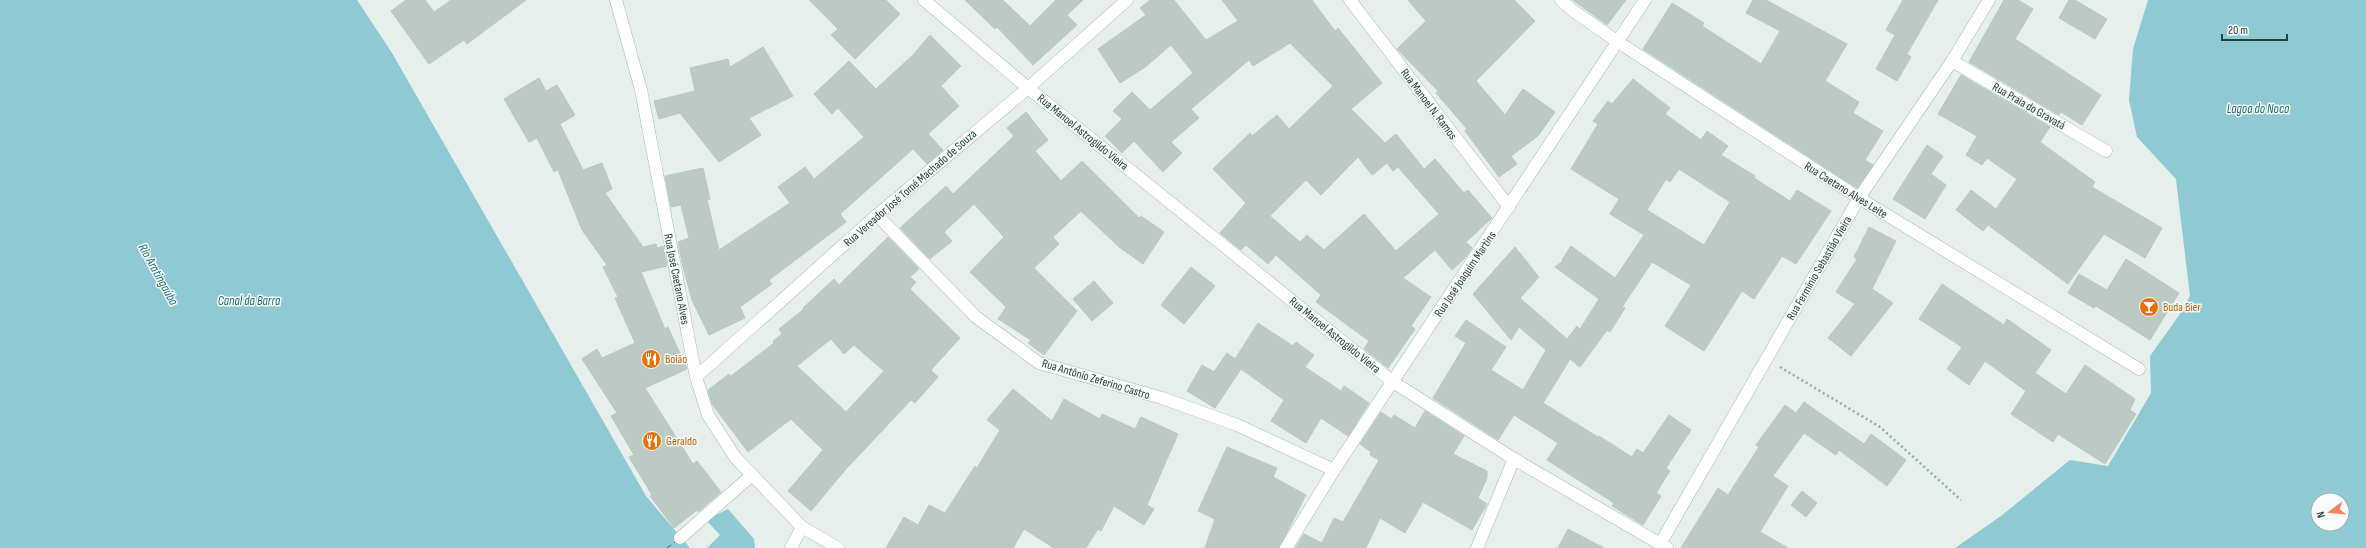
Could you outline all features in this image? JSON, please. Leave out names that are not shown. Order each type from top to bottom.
[{"type":"street","name":"Rua José Caetano Alves","points":[[616,0],[641,90],[696,377],[708,415],[735,457],[802,527],[838,548]]},
{"type":"street","name":"Rua Manoel Astrogildo Vieira","points":[[924,0],[1028,88],[1393,382],[1514,459],[1664,546]]},
{"type":"street","name":"Rua Vereador José Tomé Machado de Souza","points":[[696,377],[877,215],[1028,88],[1127,0]]},
{"type":"street","name":"Rua Manoel N. Ramos","points":[[1350,0],[1509,207]]},
{"type":"street","name":"Rua Caetano Alves Leite","points":[[1561,0],[1618,42],[1859,198],[2139,369]]},
{"type":"street","name":"Rua José Joaquim Martins","points":[[1286,548],[1334,470],[1645,0]]},
{"type":"street","name":"Rua Ferminio Sebastião Vieira","points":[[1664,546],[1766,359],[1859,198],[1952,61],[1989,0]]},
{"type":"street","name":"Rua Praia do Gravatá","points":[[1952,61],[2106,151]]},
{"type":"street","name":"Rua Antônio Zeferino Castro","points":[[877,215],[976,317],[1039,363],[1162,398],[1237,425],[1334,470]]},
{"type":"street","points":[[1477,548],[1514,459]]},
{"type":"street","points":[[680,538],[752,475]]},
{"type":"street","points":[[791,548],[802,527]]},
{"type":"path","points":[[1766,359],[1880,427],[1961,500]]},
{"type":"water","name":"Canal da Barra","points":[[0,0],[357,0],[392,53],[646,496],[690,548],[0,548]]},
{"type":"water","name":"Lagoa do Noca","points":[[2148,0],[2366,0],[2366,548],[1955,548],[2001,516],[2070,460],[2108,466],[2151,393],[2150,356],[2182,311],[2190,296],[2176,179],[2137,137],[2129,100],[2133,49]]},
{"type":"water","points":[[728,509],[754,539],[755,548],[707,548],[720,535],[706,520]]},
{"type":"building","points":[[406,0],[425,0],[434,12],[451,0],[526,0],[467,44],[464,40],[429,64],[391,11]]},
{"type":"building","points":[[809,0],[886,0],[900,14],[855,59],[831,35],[838,29]]},
{"type":"building","points":[[965,0],[1003,0],[1030,26],[1056,0],[1083,0],[1067,15],[1077,25],[1033,65],[997,27],[995,29]]},
{"type":"building","points":[[1150,0],[1174,0],[1206,40],[1238,21],[1222,0],[1312,0],[1335,31],[1338,28],[1382,83],[1351,109],[1385,143],[1396,134],[1424,169],[1435,159],[1464,193],[1468,190],[1492,218],[1466,242],[1472,248],[1465,258],[1452,270],[1435,250],[1403,278],[1431,297],[1411,326],[1415,329],[1388,368],[1364,349],[1369,341],[1316,302],[1321,295],[1276,255],[1268,264],[1246,245],[1241,250],[1220,233],[1246,203],[1213,169],[1250,133],[1252,136],[1277,115],[1289,129],[1333,86],[1290,43],[1253,66],[1249,60],[1191,109],[1199,118],[1171,142],[1182,153],[1163,172],[1134,141],[1122,153],[1105,136],[1122,119],[1113,111],[1132,92],[1150,110],[1193,73],[1171,45],[1144,68],[1120,83],[1098,49],[1146,15],[1140,8]],"holes":[[[1358,157],[1372,175],[1387,163],[1393,171],[1398,167],[1439,214],[1396,251],[1364,214],[1324,250],[1307,235],[1300,242],[1270,216],[1306,180],[1321,195]]]},
{"type":"building","points":[[1408,0],[1514,0],[1535,21],[1476,81],[1505,115],[1523,89],[1555,112],[1538,136],[1511,156],[1517,164],[1499,177],[1465,131],[1467,129],[1436,93],[1438,91],[1397,49],[1426,21]]},
{"type":"building","points":[[1573,0],[1626,0],[1607,25]]},
{"type":"building","points":[[1753,0],[1766,0],[1847,44],[1825,81],[1859,102],[1853,113],[1883,131],[1865,160],[1873,165],[1857,188],[1643,49],[1672,3],[1704,23],[1702,26],[1761,64],[1780,31],[1746,13]]},
{"type":"building","points":[[1903,0],[1938,0],[1907,54],[1911,57],[1897,81],[1876,69],[1895,35],[1886,30]]},
{"type":"building","points":[[2004,0],[2018,0],[2033,9],[2015,39],[2101,95],[2082,125],[2061,112],[2059,115],[1969,62]]},
{"type":"building","points":[[2069,0],[2075,0],[2107,19],[2095,39],[2059,18]]},
{"type":"building","points":[[930,35],[961,66],[941,86],[959,106],[928,134],[943,150],[927,164],[913,149],[840,214],[846,222],[769,280],[772,284],[740,307],[745,318],[709,335],[692,300],[683,267],[678,242],[689,238],[681,205],[671,207],[665,176],[703,168],[710,199],[707,200],[719,250],[790,203],[778,187],[805,167],[814,179],[864,137],[838,108],[832,114],[814,94],[849,61],[876,89],[913,55]]},
{"type":"building","points":[[763,47],[793,96],[749,118],[761,135],[719,162],[680,113],[659,119],[654,101],[695,91],[690,68],[728,59],[730,67]]},
{"type":"building","points":[[1961,75],[2050,127],[2040,142],[2095,182],[2092,187],[2162,228],[2145,258],[2104,234],[2068,284],[1988,225],[1983,231],[1956,210],[1971,190],[1996,209],[2017,179],[1987,158],[1982,165],[1966,155],[1977,136],[1938,114]]},
{"type":"building","points":[[539,78],[546,91],[557,85],[575,115],[560,124],[583,170],[602,163],[612,189],[605,193],[643,247],[656,244],[657,248],[663,246],[667,266],[641,272],[665,329],[668,327],[687,369],[645,388],[693,464],[697,461],[721,492],[698,512],[697,510],[674,528],[650,496],[652,495],[629,457],[634,455],[611,416],[617,413],[582,359],[597,349],[602,358],[635,343],[615,298],[618,297],[603,267],[607,265],[582,230],[558,170],[554,172],[537,138],[529,142],[504,99]]},
{"type":"building","points":[[1633,79],[1670,108],[1665,114],[1701,140],[1707,131],[1728,146],[1721,155],[1755,176],[1754,178],[1790,201],[1797,190],[1831,211],[1796,264],[1782,256],[1754,299],[1742,291],[1704,351],[1665,326],[1691,285],[1652,262],[1622,307],[1625,308],[1610,332],[1607,330],[1580,367],[1570,359],[1543,403],[1632,457],[1637,449],[1643,453],[1669,415],[1691,430],[1666,468],[1670,471],[1656,493],[1661,496],[1643,525],[1612,506],[1614,503],[1547,460],[1558,443],[1514,415],[1498,440],[1433,398],[1466,343],[1455,336],[1466,320],[1506,347],[1491,370],[1523,390],[1546,350],[1519,327],[1511,340],[1473,294],[1515,247],[1539,277],[1520,298],[1567,339],[1577,326],[1580,329],[1599,299],[1555,267],[1563,261],[1562,260],[1571,246],[1615,278],[1644,235],[1610,214],[1619,199],[1571,169],[1598,124],[1593,121],[1608,101],[1612,104]],"holes":[[[1679,169],[1730,202],[1704,245],[1647,210],[1666,179],[1670,182]]]},
{"type":"building","points":[[1026,112],[1048,140],[1035,151],[1061,181],[1082,161],[1139,218],[1141,216],[1164,232],[1143,264],[1119,247],[1081,211],[1053,237],[1059,244],[1034,268],[1077,311],[1044,355],[1028,343],[1031,340],[998,319],[1006,307],[970,272],[1004,237],[974,204],[944,232],[952,241],[930,259],[900,228],[946,186],[953,194],[1014,136],[1007,128]]},
{"type":"building","points":[[1927,145],[1943,156],[1931,174],[1946,185],[1925,219],[1893,199]]},
{"type":"building","points":[[1869,227],[1896,241],[1872,289],[1893,303],[1851,356],[1828,338],[1855,304],[1836,292],[1857,259],[1854,257]]},
{"type":"building","points":[[888,237],[919,269],[910,277],[916,282],[910,289],[960,338],[931,370],[938,377],[915,403],[911,400],[846,469],[811,511],[788,491],[823,450],[791,419],[748,452],[712,404],[708,390],[729,374],[731,376],[774,343],[773,341],[782,334],[779,329],[804,309],[803,308],[834,279],[839,285]],"holes":[[[831,339],[844,354],[854,345],[884,371],[846,412],[797,366]]]},
{"type":"building","points":[[2126,259],[2179,293],[2150,340],[2096,306],[2094,308],[2068,293],[2079,274],[2107,290]]},
{"type":"building","points":[[1191,267],[1215,286],[1184,324],[1161,305]]},
{"type":"building","points":[[1094,281],[1113,303],[1092,321],[1073,299]]},
{"type":"building","points":[[1942,284],[2004,325],[2007,319],[2051,350],[2035,373],[2066,394],[2085,365],[2135,399],[2130,410],[2136,414],[2105,464],[2058,434],[2053,442],[2011,414],[2026,391],[1985,361],[1969,385],[1947,369],[1962,347],[1919,319]]},
{"type":"building","points":[[1258,323],[1293,346],[1296,342],[1314,355],[1305,367],[1341,391],[1344,386],[1369,403],[1348,436],[1321,418],[1306,443],[1271,421],[1284,400],[1241,369],[1215,408],[1187,391],[1202,365],[1214,372],[1227,353],[1235,359]]},
{"type":"building","points":[[1013,389],[1052,421],[1064,399],[1100,419],[1102,414],[1135,429],[1141,417],[1178,434],[1147,505],[1154,509],[1144,525],[1114,506],[1101,531],[1098,529],[1086,548],[1054,548],[1024,529],[1013,548],[886,548],[904,517],[918,525],[929,505],[945,513],[975,466],[977,468],[1000,430],[987,420]]},
{"type":"building","points":[[1804,402],[1864,444],[1871,434],[1906,460],[1887,486],[1839,450],[1836,455],[1804,433],[1773,476],[1788,486],[1760,532],[1788,548],[1681,548],[1718,488],[1728,495],[1759,447],[1756,445],[1785,405],[1796,413]]},
{"type":"building","points":[[1425,411],[1464,436],[1453,454],[1487,471],[1487,478],[1478,498],[1487,504],[1472,530],[1423,502],[1405,533],[1380,518],[1366,548],[1295,548],[1304,534],[1322,543],[1334,518],[1343,522],[1379,460],[1370,455],[1371,452],[1360,444],[1381,412],[1391,419],[1394,415],[1415,428]]},
{"type":"building","points":[[1227,447],[1277,468],[1273,477],[1306,495],[1279,548],[1205,548],[1215,519],[1198,511]]},
{"type":"building","points":[[1802,491],[1817,503],[1806,517],[1791,505]]},
{"type":"building","points":[[1568,529],[1604,548],[1558,548]]},
{"type":"ferry route","points":[[667,548],[675,542]]},
{"type":"place","name":"Buda Bier","points":[[2149,307]]},
{"type":"place","name":"Boião","points":[[651,359]]},
{"type":"place","name":"Geraldo","points":[[652,441]]},
{"type":"water label","name":"Rio Aratingaúba","points":[[159,274]]}]
